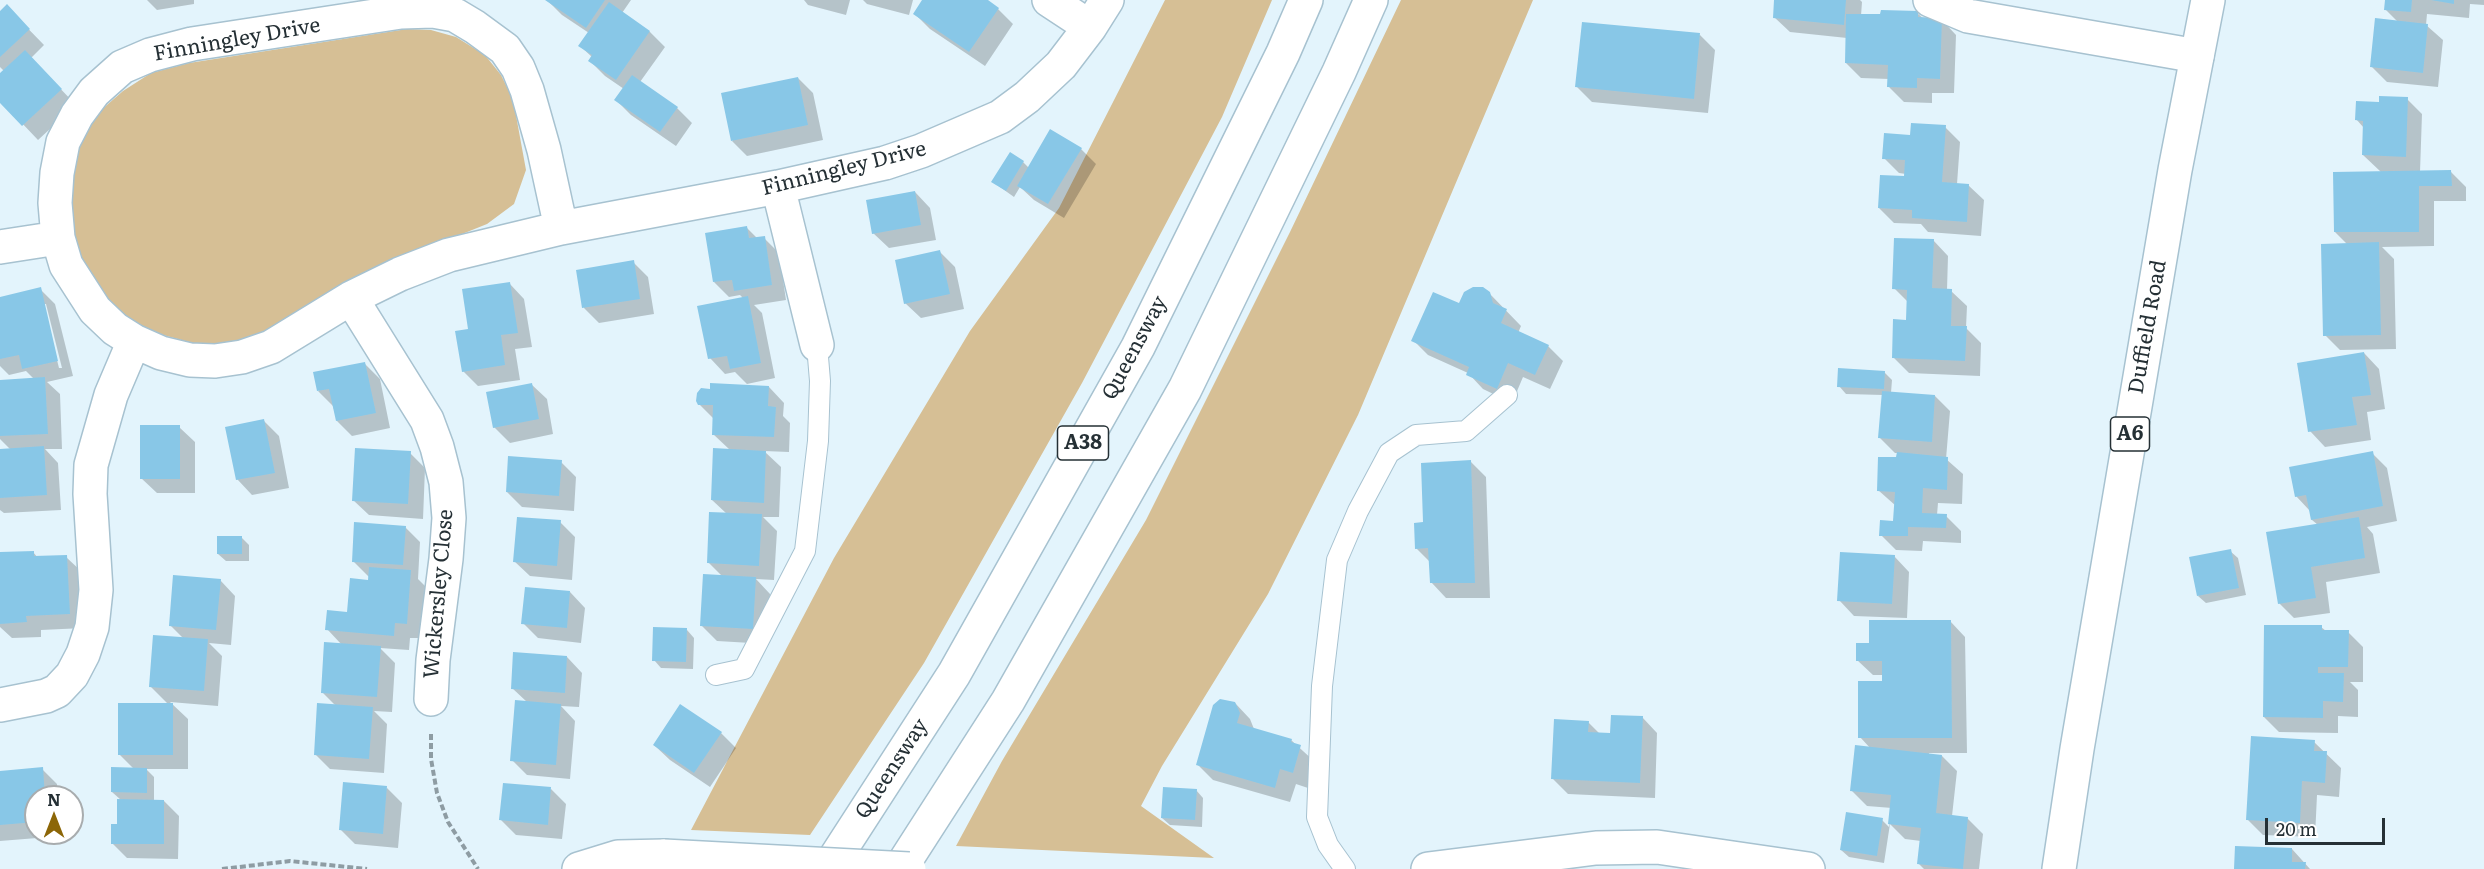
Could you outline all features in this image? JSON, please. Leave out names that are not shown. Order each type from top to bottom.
[{"type":"main road","points":[[1049,0],[1099,14]]},
{"type":"main road","name":"Queensway","points":[[828,869],[954,674],[1138,347],[1283,53],[1306,0]]},
{"type":"main road","name":"A38","points":[[900,869],[1008,701],[1185,389],[1339,72],[1371,0]]},
{"type":"main road","points":[[1930,0],[1968,16],[2197,56]]},
{"type":"main road","name":"Duffield Road","points":[[2059,869],[2081,725],[2173,182],[2197,56],[2201,2]]},
{"type":"main road","name":"Finningley Drive","points":[[561,228],[544,150],[527,90],[518,68],[505,49],[475,27],[455,15],[433,11],[402,12],[192,44],[150,55],[122,67],[94,92],[77,115],[63,142],[57,173],[55,203],[58,238],[66,265],[95,310],[115,329],[134,341],[161,353],[190,360],[215,361],[243,357],[271,347],[351,298],[400,274],[449,255],[561,228],[778,187],[921,152],[1000,117],[1027,97],[1061,65],[1099,14]]},
{"type":"main road","points":[[778,187],[817,345]]},
{"type":"main road","points":[[0,247],[58,238]]},
{"type":"main road","name":"Wickersley Close","points":[[351,298],[426,420],[437,447],[446,482],[449,518],[446,559],[430,699]]},
{"type":"main road","points":[[0,705],[46,696],[57,691],[72,675],[83,654],[92,627],[96,590],[90,494],[91,465],[111,395],[134,341]]},
{"type":"main road","points":[[1428,869],[1596,848],[1657,847],[1808,869]]},
{"type":"main road","points":[[579,869],[618,857],[664,856],[909,869]]},
{"type":"lane","points":[[716,675],[744,669],[806,551],[818,441],[820,381],[817,345]]},
{"type":"lane","points":[[1345,869],[1328,845],[1317,817],[1322,686],[1336,560],[1358,511],[1389,453],[1416,435],[1466,431],[1507,395]]},
{"type":"path","points":[[430,699],[431,759],[437,793],[448,822],[478,869]]},
{"type":"path","points":[[222,869],[290,861],[367,869]]},
{"type":"shaded area","points":[[1165,0],[1272,0],[1222,117],[1082,383],[924,663],[810,835],[691,830],[834,558],[970,331],[1059,208]]},
{"type":"shaded area","points":[[1401,0],[1533,0],[1358,415],[1268,594],[1162,766],[1141,806],[1214,858],[956,846],[1002,761],[1146,520],[1290,232]]},
{"type":"shaded area","points":[[407,29],[431,30],[456,37],[485,55],[501,75],[513,99],[526,170],[514,204],[487,224],[365,273],[299,310],[268,333],[235,343],[196,344],[163,335],[133,322],[104,296],[85,270],[76,246],[69,214],[71,178],[81,139],[100,111],[123,91],[151,73],[189,63]]},
{"type":"building","points":[[545,0],[605,0],[586,28]]},
{"type":"building","points":[[922,0],[988,0],[999,8],[969,52],[913,14]]},
{"type":"building","points":[[1774,0],[1846,0],[1844,25],[1773,18]]},
{"type":"building","points":[[2385,0],[2412,0],[2411,12],[2384,10]]},
{"type":"building","points":[[2431,0],[2454,0],[2454,4]]},
{"type":"building","points":[[609,2],[650,31],[616,80],[588,61],[592,55],[578,46]]},
{"type":"building","points":[[7,4],[30,29],[0,57],[0,11]]},
{"type":"building","points":[[1881,10],[1918,11],[1918,17],[1942,18],[1940,79],[1917,78],[1917,88],[1887,87],[1888,65],[1845,63],[1846,14],[1880,14]]},
{"type":"building","points":[[2375,18],[2428,24],[2423,73],[2370,67]]},
{"type":"building","points":[[1582,22],[1700,33],[1694,99],[1575,87]]},
{"type":"building","points":[[25,50],[62,89],[22,126],[0,103],[0,73]]},
{"type":"building","points":[[632,75],[678,107],[660,132],[614,100]]},
{"type":"building","points":[[798,77],[808,125],[731,141],[721,93]]},
{"type":"building","points":[[2379,96],[2408,97],[2406,157],[2362,155],[2363,121],[2355,120],[2356,101],[2379,102]]},
{"type":"building","points":[[1911,123],[1946,125],[1942,182],[1969,184],[1967,222],[1912,218],[1912,210],[1878,208],[1880,175],[1904,176],[1905,160],[1882,159],[1884,133],[1910,135]]},
{"type":"building","points":[[1050,129],[1082,148],[1048,204],[1017,186]]},
{"type":"building","points":[[1010,152],[1024,161],[1006,191],[991,182]]},
{"type":"building","points":[[2451,170],[2452,186],[2419,186],[2419,232],[2334,232],[2333,172]]},
{"type":"building","points":[[915,191],[921,225],[872,234],[866,200]]},
{"type":"building","points":[[747,226],[749,238],[765,236],[772,285],[734,291],[732,280],[713,282],[705,233]]},
{"type":"building","points":[[1894,238],[1934,239],[1932,288],[1952,289],[1951,326],[1967,326],[1965,361],[1892,358],[1893,319],[1906,320],[1907,290],[1892,289]]},
{"type":"building","points":[[2379,242],[2381,335],[2323,336],[2321,244]]},
{"type":"building","points":[[940,250],[950,294],[904,304],[895,260]]},
{"type":"building","points":[[634,260],[640,299],[582,308],[576,270]]},
{"type":"building","points":[[510,282],[518,333],[501,335],[505,365],[462,372],[455,331],[468,329],[462,289]]},
{"type":"building","points":[[41,287],[58,361],[22,369],[19,355],[0,359],[0,297]]},
{"type":"building","points":[[1473,287],[1483,287],[1490,292],[1493,303],[1507,309],[1501,323],[1549,345],[1535,375],[1508,363],[1497,389],[1466,375],[1469,367],[1411,341],[1433,292],[1459,303],[1464,292]]},
{"type":"building","points":[[748,296],[761,363],[730,369],[727,356],[708,359],[697,306]]},
{"type":"building","points":[[2364,352],[2371,395],[2352,397],[2357,425],[2308,432],[2297,363]]},
{"type":"building","points":[[365,362],[376,413],[336,421],[329,389],[317,391],[313,372]]},
{"type":"building","points":[[1838,368],[1885,371],[1884,389],[1837,387]]},
{"type":"building","points":[[45,377],[48,434],[0,436],[0,380]]},
{"type":"building","points":[[532,383],[539,419],[493,428],[486,392]]},
{"type":"building","points":[[710,383],[769,386],[768,406],[776,407],[774,437],[712,435],[713,405],[698,405],[696,401],[697,393],[701,388],[710,389]]},
{"type":"building","points":[[1882,391],[1935,395],[1932,442],[1878,438]]},
{"type":"building","points":[[264,419],[275,473],[236,480],[225,427]]},
{"type":"building","points":[[140,425],[180,425],[180,479],[140,479]]},
{"type":"building","points":[[44,446],[47,495],[0,498],[0,449]]},
{"type":"building","points":[[355,448],[411,451],[408,504],[352,501]]},
{"type":"building","points":[[713,448],[766,451],[764,503],[711,500]]},
{"type":"building","points":[[2373,451],[2383,506],[2311,520],[2306,495],[2295,497],[2289,467]]},
{"type":"building","points":[[1897,452],[1948,457],[1947,490],[1923,488],[1922,513],[1947,514],[1946,528],[1908,527],[1908,536],[1879,536],[1880,520],[1893,521],[1895,492],[1877,491],[1878,457],[1896,457]]},
{"type":"building","points":[[508,456],[562,460],[559,496],[506,492]]},
{"type":"building","points":[[1471,460],[1475,583],[1430,583],[1428,548],[1415,549],[1414,523],[1423,522],[1421,463]]},
{"type":"building","points":[[709,512],[762,514],[759,566],[707,563]]},
{"type":"building","points":[[517,517],[561,520],[557,566],[513,562]]},
{"type":"building","points":[[2359,517],[2365,558],[2311,567],[2316,598],[2278,604],[2266,532]]},
{"type":"building","points":[[354,522],[406,526],[403,565],[352,562]]},
{"type":"building","points":[[217,536],[242,536],[242,554],[217,554]]},
{"type":"building","points":[[2231,549],[2239,588],[2197,596],[2189,557]]},
{"type":"building","points":[[34,551],[34,556],[67,555],[70,614],[26,616],[27,622],[0,624],[0,552]]},
{"type":"building","points":[[1840,552],[1895,555],[1892,604],[1837,601]]},
{"type":"building","points":[[369,567],[411,570],[407,624],[395,623],[394,636],[325,630],[327,610],[347,612],[350,578],[368,580]]},
{"type":"building","points":[[703,574],[756,577],[753,629],[700,626]]},
{"type":"building","points":[[173,575],[221,579],[216,630],[169,626]]},
{"type":"building","points":[[525,587],[570,591],[567,628],[521,624]]},
{"type":"building","points":[[1869,620],[1951,620],[1952,738],[1858,738],[1858,681],[1882,681],[1882,661],[1856,661],[1856,643],[1869,643]]},
{"type":"building","points":[[2264,625],[2322,625],[2322,630],[2349,630],[2348,667],[2318,667],[2318,673],[2344,673],[2343,702],[2323,701],[2323,718],[2263,717]]},
{"type":"building","points":[[653,627],[687,628],[686,662],[652,661]]},
{"type":"building","points":[[153,635],[208,639],[204,691],[149,687]]},
{"type":"building","points":[[324,642],[381,646],[377,697],[321,693]]},
{"type":"building","points":[[513,652],[567,656],[565,693],[511,689]]},
{"type":"building","points":[[1220,699],[1235,702],[1240,713],[1237,723],[1292,739],[1291,742],[1301,745],[1293,773],[1280,769],[1275,788],[1196,765],[1213,705]]},
{"type":"building","points":[[515,700],[561,704],[556,765],[510,761]]},
{"type":"building","points":[[118,703],[173,703],[173,755],[118,755]]},
{"type":"building","points":[[317,703],[373,707],[369,759],[314,755]]},
{"type":"building","points":[[680,704],[722,732],[694,773],[653,745]]},
{"type":"building","points":[[1611,715],[1643,716],[1640,783],[1551,779],[1554,719],[1589,721],[1588,732],[1610,733]]},
{"type":"building","points":[[2251,736],[2315,740],[2314,751],[2327,751],[2325,783],[2302,781],[2300,823],[2246,820]]},
{"type":"building","points":[[1855,745],[1942,755],[1936,813],[1968,817],[1963,869],[1917,864],[1921,828],[1888,824],[1891,795],[1850,791]]},
{"type":"building","points":[[43,767],[44,785],[24,785],[24,823],[0,825],[0,771]]},
{"type":"building","points":[[111,767],[147,768],[147,793],[111,792]]},
{"type":"building","points":[[343,782],[387,786],[383,834],[339,830]]},
{"type":"building","points":[[503,783],[551,787],[548,825],[499,820]]},
{"type":"building","points":[[1163,787],[1197,789],[1195,820],[1161,818]]},
{"type":"building","points":[[117,799],[164,800],[164,844],[111,844],[111,824],[117,824]]},
{"type":"building","points":[[1846,812],[1883,818],[1877,856],[1840,850]]},
{"type":"building","points":[[2235,846],[2292,848],[2292,862],[2306,862],[2305,869],[2234,869]]}]
